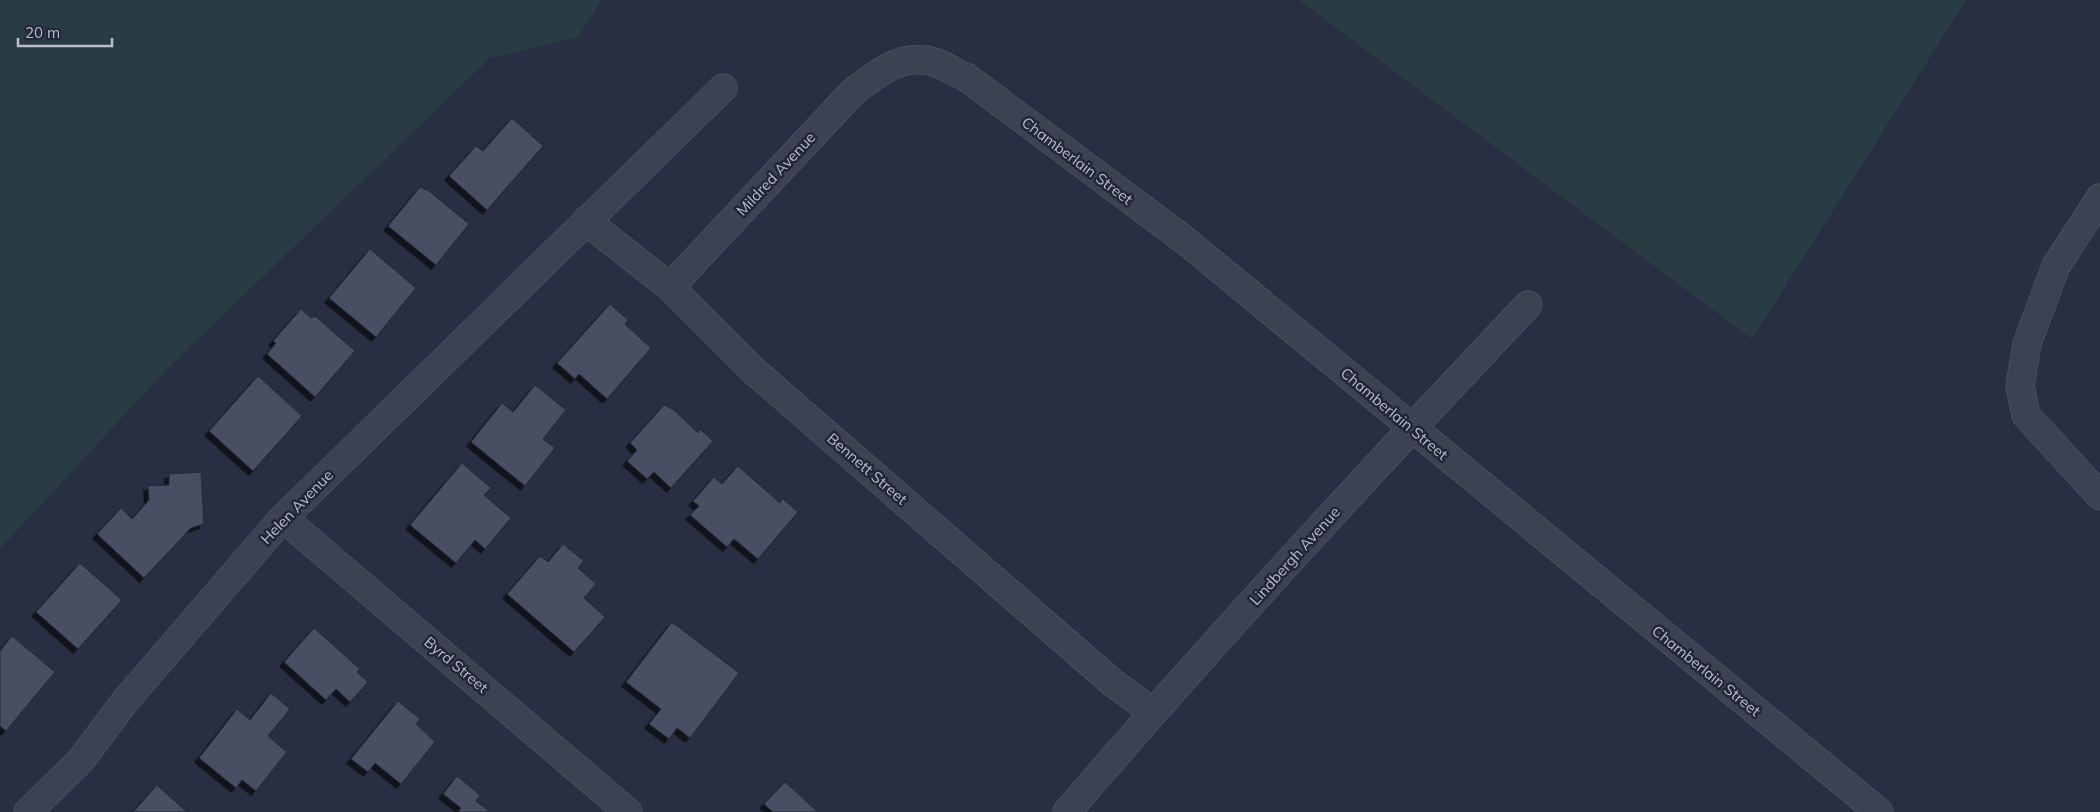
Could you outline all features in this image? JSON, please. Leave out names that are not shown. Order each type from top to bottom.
[{"type":"street","name":"Chamberlain Street","points":[[887,67],[914,59],[936,63],[966,77],[1182,238],[1879,812]]},
{"type":"street","name":"Mildred Avenue","points":[[670,287],[853,92],[887,67]]},
{"type":"street","name":"Helen Avenue","points":[[28,812],[81,760],[126,700],[283,518],[722,88]]},
{"type":"street","points":[[2100,198],[2056,266],[2027,344],[2020,386],[2026,415],[2100,496]]},
{"type":"street","name":"Bennett Street","points":[[586,221],[670,287],[755,372],[1114,683],[1153,712]]},
{"type":"street","name":"Lindbergh Avenue","points":[[1067,812],[1153,712],[1411,428],[1528,305]]},
{"type":"street","name":"Byrd Street","points":[[283,518],[628,812]]},
{"type":"shaded area","points":[[0,0],[602,0],[578,37],[490,58],[166,370],[0,549]]},
{"type":"shaded area","points":[[1299,0],[1966,0],[1752,339]]},
{"type":"building","points":[[512,118],[543,146],[487,210],[449,176],[476,146],[483,151]]},
{"type":"building","points":[[420,187],[429,191],[469,224],[436,265],[388,226]]},
{"type":"building","points":[[370,249],[416,288],[376,337],[329,298]]},
{"type":"building","points":[[610,304],[628,320],[625,324],[651,348],[607,399],[579,374],[575,379],[557,363]]},
{"type":"building","points":[[301,309],[311,318],[315,316],[355,351],[315,397],[267,354],[276,343],[273,341]]},
{"type":"building","points":[[258,376],[302,416],[253,471],[209,431]]},
{"type":"building","points":[[535,385],[566,410],[543,439],[555,448],[525,486],[471,442],[502,403],[513,412]]},
{"type":"building","points":[[664,405],[674,410],[698,433],[700,429],[713,441],[671,488],[654,472],[647,479],[627,461],[637,450],[630,443]]},
{"type":"building","points":[[462,463],[491,488],[484,495],[511,518],[485,549],[475,540],[456,563],[410,525]]},
{"type":"building","points":[[738,466],[780,503],[782,498],[798,512],[758,559],[734,539],[727,547],[690,515],[699,506],[693,501],[714,477],[722,484]]},
{"type":"building","points":[[201,472],[204,524],[191,528],[144,578],[97,534],[121,508],[132,519],[149,500],[148,486],[169,485],[169,474]]},
{"type":"building","points":[[563,544],[584,561],[578,568],[596,584],[584,598],[605,617],[574,652],[507,594],[540,556],[548,562]]},
{"type":"building","points":[[80,563],[122,600],[78,649],[36,612]]},
{"type":"building","points":[[672,622],[739,673],[690,738],[677,728],[669,739],[649,724],[661,709],[626,682]]},
{"type":"building","points":[[314,628],[360,669],[357,672],[368,682],[350,702],[336,689],[326,700],[284,662]]},
{"type":"building","points":[[12,636],[55,672],[6,731],[0,726],[0,651]]},
{"type":"building","points":[[271,693],[290,709],[268,736],[287,752],[256,791],[242,780],[236,788],[199,758],[237,709],[250,720]]},
{"type":"building","points":[[398,701],[420,719],[416,724],[435,742],[401,784],[375,763],[368,772],[351,759]]},
{"type":"building","points":[[457,776],[480,795],[476,801],[490,812],[458,812],[461,808],[443,794]]},
{"type":"building","points":[[785,782],[818,812],[773,812],[764,804]]},
{"type":"building","points":[[157,785],[187,812],[133,812]]}]
